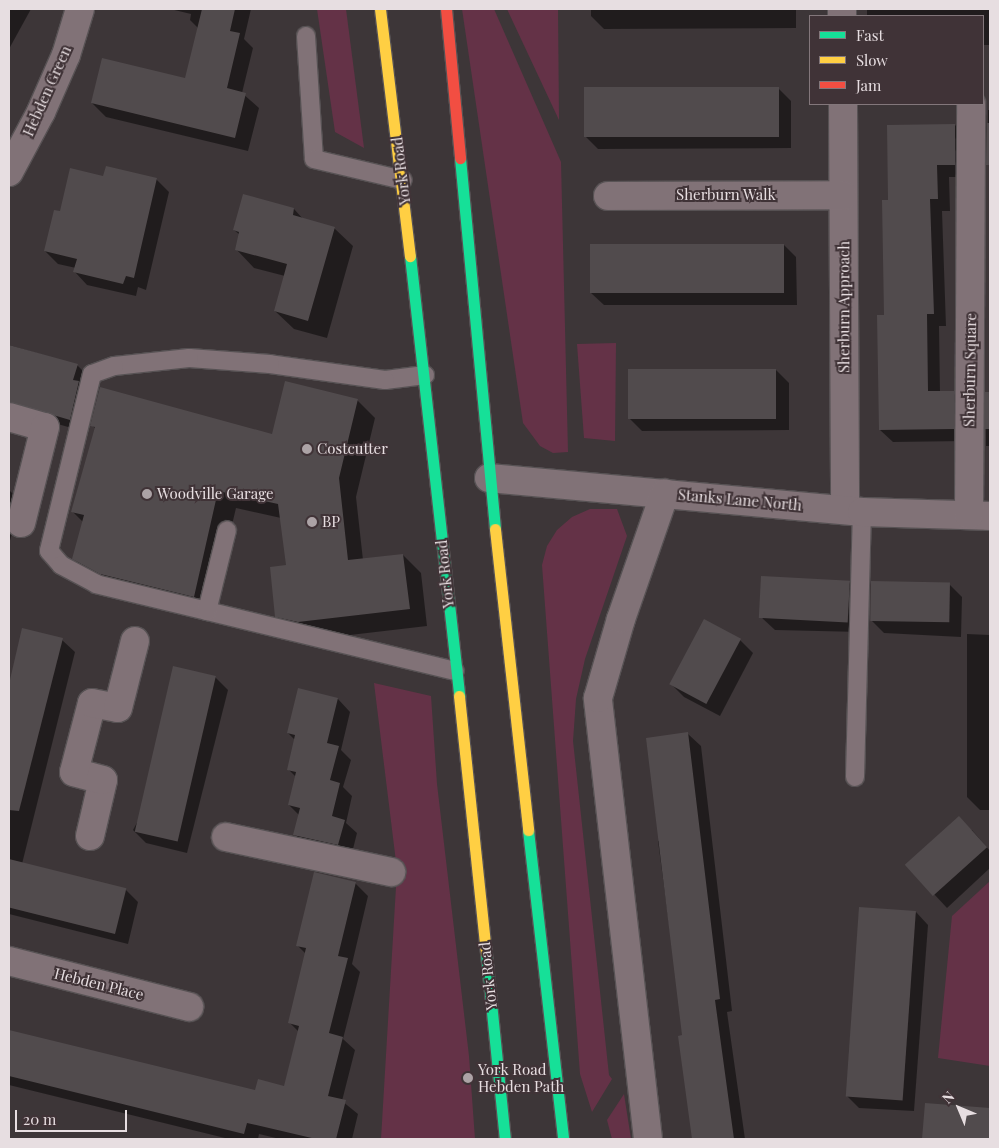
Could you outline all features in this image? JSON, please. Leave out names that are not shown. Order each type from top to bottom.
[{"type":"highway","name":"York Road","points":[[380,9],[403,180],[425,375],[505,1139]]},
{"type":"highway","points":[[446,9],[489,478],[563,1139]]},
{"type":"street","name":"Hebden Green","points":[[9,172],[41,112],[66,55],[80,9]]},
{"type":"street","name":"Sherburn Approach","points":[[843,105],[854,511]]},
{"type":"street","name":"Sherburn Square","points":[[971,105],[981,224],[980,516]]},
{"type":"street","name":"Sherburn Walk","points":[[608,196],[844,195]]},
{"type":"street","points":[[9,417],[45,426],[21,523]]},
{"type":"street","name":"Stanks Lane North","points":[[489,478],[854,511],[980,516]]},
{"type":"street","points":[[648,1139],[598,698],[621,619],[665,493]]},
{"type":"street","points":[[90,836],[103,780],[74,772],[92,703],[118,708],[135,641]]},
{"type":"street","points":[[226,837],[391,872]]},
{"type":"street","name":"Hebden Place","points":[[9,961],[189,1007]]},
{"type":"lane","points":[[306,36],[314,159],[403,180]]},
{"type":"lane","points":[[425,375],[385,380],[270,364],[189,358],[114,366],[92,374],[49,551],[61,565],[96,584],[455,671]]},
{"type":"lane","points":[[854,511],[855,777]]},
{"type":"lane","points":[[207,611],[227,530]]},
{"type":"shaded area","points":[[317,9],[346,9],[364,148],[335,132]]},
{"type":"shaded area","points":[[462,9],[494,9],[561,162],[568,452],[553,453],[540,446],[523,423]]},
{"type":"shaded area","points":[[507,9],[558,9],[559,120]]},
{"type":"shaded area","points":[[616,343],[615,441],[584,438],[577,344]]},
{"type":"shaded area","points":[[590,509],[617,509],[627,536],[585,659],[576,699],[573,741],[609,1075],[612,1079],[592,1112],[580,1074],[542,565],[547,546],[557,530],[572,517]]},
{"type":"shaded area","points":[[374,683],[431,696],[437,784],[469,1056],[475,1139],[381,1139],[397,870]]},
{"type":"shaded area","points":[[990,881],[990,1066],[938,1058],[952,916]]},
{"type":"shaded area","points":[[624,1094],[631,1139],[612,1139],[607,1120]]},
{"type":"building","points":[[202,9],[235,9],[230,31],[240,33],[227,88],[246,93],[235,138],[91,103],[102,58],[185,78]]},
{"type":"building","points":[[584,87],[779,87],[779,137],[584,137]]},
{"type":"building","points":[[987,123],[990,123],[990,165],[986,165]]},
{"type":"building","points":[[955,124],[955,165],[937,165],[938,199],[930,199],[934,314],[927,314],[928,391],[954,391],[954,429],[879,430],[877,315],[884,315],[882,200],[888,200],[887,125]]},
{"type":"building","points":[[106,166],[157,178],[134,278],[126,276],[123,284],[73,272],[77,259],[44,251],[54,210],[60,211],[70,168],[103,176]]},
{"type":"building","points":[[243,194],[294,208],[293,215],[335,227],[308,321],[274,311],[287,264],[235,250],[239,232],[233,230]]},
{"type":"building","points":[[590,244],[784,244],[784,293],[590,293]]},
{"type":"building","points":[[9,345],[78,364],[73,380],[79,381],[70,420],[9,402]]},
{"type":"building","points":[[628,369],[776,369],[776,419],[628,419]]},
{"type":"building","points":[[285,381],[358,399],[339,478],[348,560],[403,554],[410,609],[298,622],[275,617],[270,567],[286,565],[278,504],[218,491],[194,597],[100,574],[72,559],[84,515],[71,512],[95,427],[90,426],[100,387],[272,434]]},
{"type":"building","points":[[985,392],[990,392],[990,429],[985,429]]},
{"type":"building","points":[[761,576],[850,581],[848,623],[759,618]]},
{"type":"building","points":[[871,581],[950,582],[949,622],[870,621]]},
{"type":"building","points":[[704,619],[741,639],[706,704],[669,684]]},
{"type":"building","points":[[22,628],[63,638],[19,811],[9,810],[9,684]]},
{"type":"building","points":[[173,666],[216,676],[178,842],[135,832]]},
{"type":"building","points":[[298,688],[338,698],[327,743],[339,746],[330,780],[340,783],[332,816],[345,820],[338,845],[293,835],[300,808],[288,805],[296,772],[287,770],[295,735],[287,733]]},
{"type":"building","points":[[688,732],[720,999],[715,1000],[734,1139],[692,1139],[678,1036],[682,1035],[646,738]]},
{"type":"building","points":[[959,816],[987,847],[933,896],[905,865]]},
{"type":"building","points":[[9,859],[126,888],[115,934],[9,907]]},
{"type":"building","points":[[314,872],[356,882],[338,956],[348,958],[329,1033],[343,1037],[328,1096],[346,1100],[336,1139],[316,1139],[247,1123],[244,1134],[9,1076],[9,1030],[255,1090],[258,1079],[284,1086],[299,1026],[288,1023],[306,948],[296,946]]},
{"type":"building","points":[[859,907],[916,911],[903,1101],[846,1097]]},
{"type":"building","points":[[925,1103],[990,1108],[990,1139],[922,1139]]},
{"type":"traffic: fast","points":[[460,158],[495,529]]},
{"type":"traffic: fast","points":[[410,256],[459,696]]},
{"type":"traffic: fast","points":[[528,830],[563,1139]]},
{"type":"traffic: fast","points":[[486,953],[505,1139]]},
{"type":"traffic: slow","points":[[380,9],[410,256]]},
{"type":"traffic: slow","points":[[495,529],[528,830]]},
{"type":"traffic: slow","points":[[459,696],[486,953]]},
{"type":"traffic: jam","points":[[446,9],[460,158]]},
{"type":"place","name":"Costcutter","points":[[307,449]]},
{"type":"place","name":"Woodville Garage","points":[[147,494]]},
{"type":"place","name":"BP","points":[[312,522]]},
{"type":"place","name":"York Road Hebden Path","points":[[468,1078]]}]
